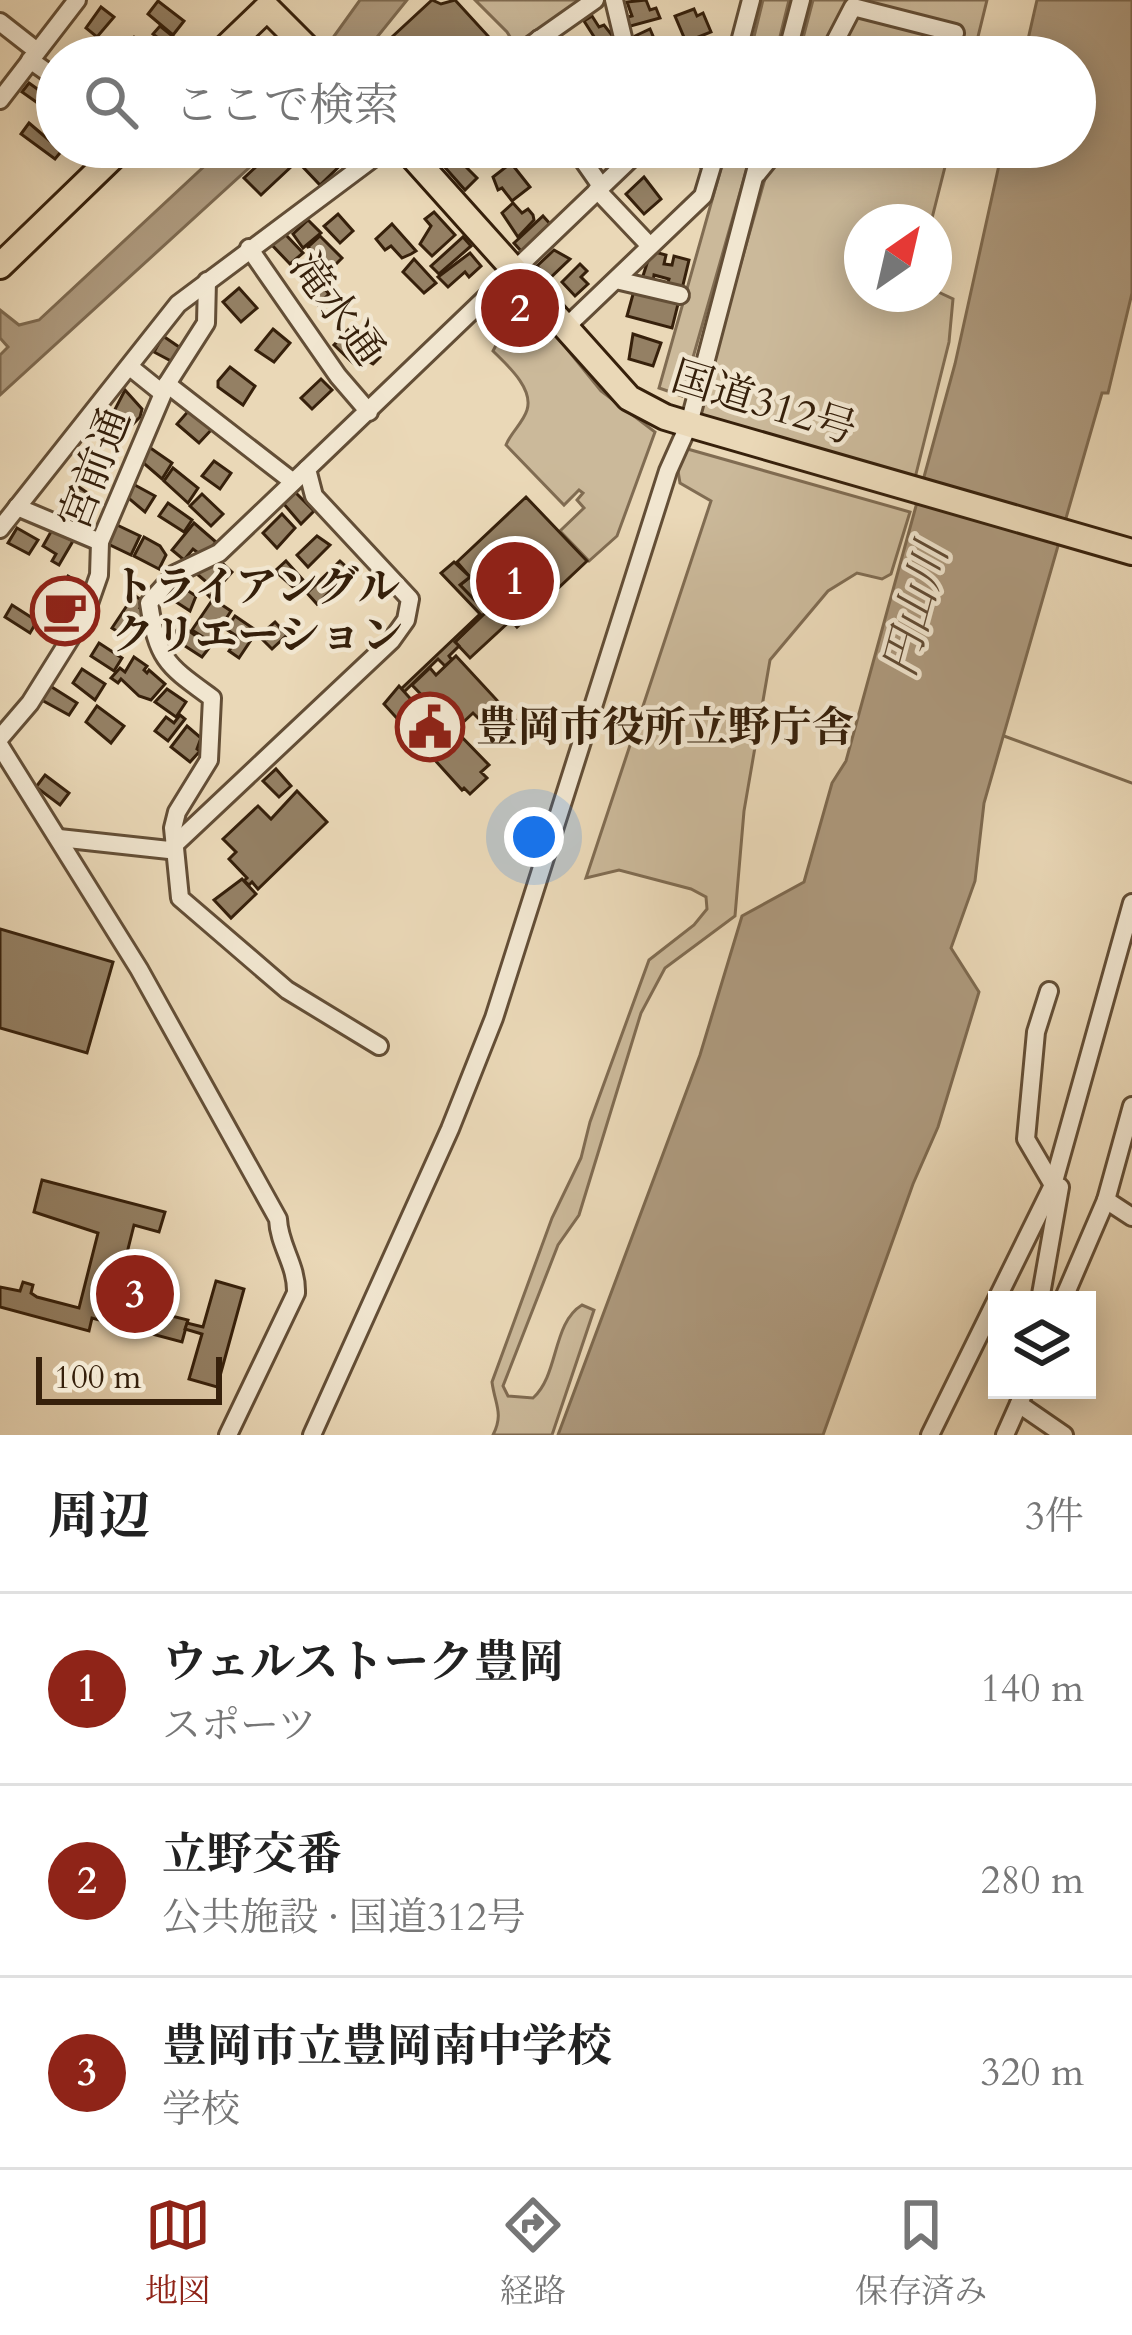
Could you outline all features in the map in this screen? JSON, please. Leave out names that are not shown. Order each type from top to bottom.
[{"type":"highway","points":[[235,36],[263,4],[295,36]]},
{"type":"highway","points":[[0,266],[101,168]]},
{"type":"highway","name":"国道312号","points":[[423,168],[629,398],[693,426],[1132,551]]},
{"type":"street","points":[[49,36],[77,0]]},
{"type":"street","points":[[543,36],[596,0]]},
{"type":"street","points":[[614,0],[623,36]]},
{"type":"street","points":[[742,36],[752,0]]},
{"type":"street","points":[[792,36],[801,0]]},
{"type":"street","points":[[838,36],[853,7],[955,33]]},
{"type":"street","points":[[0,22],[34,56]]},
{"type":"street","points":[[0,100],[36,53]]},
{"type":"street","points":[[0,529],[178,304],[359,168]]},
{"type":"street","points":[[587,168],[650,246]]},
{"type":"street","points":[[379,1046],[298,998],[181,898],[174,845],[177,812],[209,760],[212,698],[170,668],[154,631],[149,603],[175,574],[218,553],[621,168]]},
{"type":"street","points":[[566,327],[703,196],[711,168]]},
{"type":"street","points":[[312,1435],[450,1129],[494,1018],[668,471],[693,426],[756,168]]},
{"type":"street","points":[[754,176],[761,168]]},
{"type":"street","name":"滝水通","points":[[249,248],[338,376],[369,412]]},
{"type":"street","points":[[616,280],[680,295]]},
{"type":"street","name":"宮前通","points":[[0,742],[85,615],[99,575],[100,542],[167,384],[206,322],[207,281]]},
{"type":"street","points":[[59,838],[169,850],[392,640],[406,620],[410,599],[299,475],[167,384],[161,392],[130,367]]},
{"type":"street","points":[[17,507],[100,542]]},
{"type":"street","points":[[0,742],[274,1208],[279,1240],[297,1276],[296,1293],[228,1435]]},
{"type":"street","points":[[930,1435],[1053,1185],[1132,903]]},
{"type":"street","points":[[1042,1291],[1060,1187],[1053,1185],[1026,1139],[1036,1032],[1049,991]]},
{"type":"street","points":[[1068,1291],[1106,1200],[1132,1106]]},
{"type":"street","points":[[1106,1200],[1132,1217]]},
{"type":"street","points":[[1005,1435],[1020,1399]]},
{"type":"street","points":[[1026,1399],[1064,1435]]},
{"type":"shaded area","points":[[475,0],[585,0],[534,36],[507,32]]},
{"type":"shaded area","points":[[763,0],[789,0],[780,36],[754,36]]},
{"type":"shaded area","points":[[813,0],[987,0],[978,36],[804,36]]},
{"type":"shaded area","points":[[721,168],[747,168],[682,396],[659,388]]},
{"type":"shaded area","points":[[768,168],[945,168],[936,204],[844,204],[844,312],[952,312],[949,342],[915,478],[697,417]]},
{"type":"shaded area","points":[[503,301],[523,323],[537,312],[601,391],[655,432],[617,536],[589,561],[560,531],[584,508],[577,500],[583,493],[579,490],[564,505],[506,445],[528,402],[517,377],[493,351],[502,331],[493,311]]},
{"type":"shaded area","points":[[684,448],[910,512],[891,574],[882,579],[857,573],[828,591],[770,660],[744,811],[735,916],[665,968],[641,1013],[579,1215],[558,1245],[503,1386],[508,1396],[533,1398],[572,1313],[582,1305],[594,1310],[552,1435],[493,1435],[498,1415],[492,1382],[552,1218],[581,1158],[649,960],[707,909],[706,897],[691,889],[619,870],[586,878],[711,501],[680,483]]},
{"type":"water","points":[[360,0],[407,0],[378,36],[334,36]]},
{"type":"water","name":"円山川","points":[[1037,0],[1132,0],[1132,293],[1108,393],[1102,393],[984,803],[975,881],[951,948],[979,992],[938,1127],[823,1435],[558,1435],[700,1055],[742,916],[804,882],[832,783],[846,761],[955,364],[998,168],[1096,168],[1096,36],[1029,36]]},
{"type":"water","points":[[202,168],[249,168],[0,395],[0,355],[8,347],[0,338],[0,310],[19,325],[39,320]]},
{"type":"building","points":[[432,0],[441,4],[455,0],[488,36],[393,36]]},
{"type":"building","points":[[646,0],[660,18],[627,27],[624,18],[632,16],[627,2]]},
{"type":"building","points":[[158,1],[184,21],[173,35],[148,14]]},
{"type":"building","points":[[101,7],[114,17],[98,36],[86,28]]},
{"type":"building","points":[[694,9],[697,16],[703,13],[711,32],[683,36],[675,16]]},
{"type":"building","points":[[592,16],[599,27],[604,25],[617,36],[594,36],[584,21]]},
{"type":"building","points":[[160,26],[172,36],[156,36]]},
{"type":"building","points":[[29,83],[36,88],[36,102],[22,92]]},
{"type":"building","points":[[29,123],[36,129],[36,145],[21,134]]},
{"type":"building","points":[[255,168],[290,168],[261,195],[244,178]]},
{"type":"building","points":[[304,168],[338,168],[320,185]]},
{"type":"building","points":[[446,168],[467,168],[477,178],[465,190]]},
{"type":"building","points":[[505,168],[515,168],[530,187],[512,201],[502,188],[498,190],[493,177]]},
{"type":"building","points":[[644,177],[661,199],[644,214],[626,194]]},
{"type":"building","points":[[513,203],[522,213],[528,209],[534,220],[518,237],[502,213]]},
{"type":"building","points":[[434,212],[455,235],[432,256],[420,244],[431,226],[425,219]]},
{"type":"building","points":[[338,214],[353,231],[340,243],[324,226]]},
{"type":"building","points":[[543,216],[551,225],[522,252],[514,243]]},
{"type":"building","points":[[308,220],[321,233],[303,248],[293,234]]},
{"type":"building","points":[[392,224],[416,251],[402,258],[391,246],[385,250],[376,239]]},
{"type":"building","points":[[286,235],[303,253],[290,264],[271,244]]},
{"type":"building","points":[[320,236],[342,258],[330,270],[308,247]]},
{"type":"building","points":[[463,237],[471,246],[439,274],[431,266]]},
{"type":"building","points":[[554,250],[570,259],[549,279],[537,266]]},
{"type":"building","points":[[651,251],[666,255],[664,264],[672,265],[674,256],[689,260],[682,289],[667,286],[669,279],[654,275],[653,282],[642,279]]},
{"type":"building","points":[[470,253],[481,266],[448,287],[438,277]]},
{"type":"building","points":[[414,259],[436,283],[424,293],[403,272]]},
{"type":"building","points":[[580,264],[587,271],[581,277],[588,284],[575,296],[562,282]]},
{"type":"building","points":[[313,274],[329,294],[318,305],[300,289]]},
{"type":"building","points":[[635,287],[679,300],[672,328],[627,316]]},
{"type":"building","points":[[239,288],[257,308],[241,322],[223,302]]},
{"type":"building","points":[[350,328],[356,332],[351,337],[380,357],[373,364],[362,358],[355,365],[334,345]]},
{"type":"building","points":[[273,329],[290,343],[274,362],[256,350]]},
{"type":"building","points":[[633,334],[661,343],[653,366],[629,359]]},
{"type":"building","points":[[163,336],[182,349],[173,362],[154,352]]},
{"type":"building","points":[[230,367],[255,386],[243,405],[218,387]]},
{"type":"building","points":[[321,379],[332,390],[312,409],[301,398]]},
{"type":"building","points":[[125,390],[142,409],[128,429],[111,417]]},
{"type":"building","points":[[191,408],[214,427],[199,443],[177,424]]},
{"type":"building","points":[[149,447],[172,463],[162,479],[140,460]]},
{"type":"building","points":[[214,461],[231,473],[220,489],[202,476]]},
{"type":"building","points":[[173,468],[198,488],[188,503],[164,481]]},
{"type":"building","points":[[133,484],[155,496],[145,512],[126,496]]},
{"type":"building","points":[[76,485],[95,498],[85,518],[63,507]]},
{"type":"building","points":[[295,492],[314,511],[301,524],[283,503]]},
{"type":"building","points":[[202,494],[223,514],[211,526],[190,506]]},
{"type":"building","points":[[526,497],[587,561],[517,627],[511,620],[470,658],[455,642],[486,612],[460,585],[470,577],[457,562]]},
{"type":"building","points":[[168,503],[192,520],[184,532],[159,516]]},
{"type":"building","points":[[282,514],[295,528],[277,548],[263,533]]},
{"type":"building","points":[[194,523],[216,542],[201,555],[193,549],[184,560],[172,550]]},
{"type":"building","points":[[115,524],[140,536],[131,555],[106,543]]},
{"type":"building","points":[[17,528],[38,540],[29,554],[8,543]]},
{"type":"building","points":[[52,530],[73,541],[59,565],[52,561],[56,554],[43,546]]},
{"type":"building","points":[[317,536],[330,545],[308,567],[297,555]]},
{"type":"building","points":[[144,537],[166,555],[159,569],[134,556]]},
{"type":"building","points":[[218,559],[232,572],[210,597],[204,591],[210,585],[197,574]]},
{"type":"building","points":[[286,561],[303,580],[294,588],[275,571]]},
{"type":"building","points":[[340,561],[351,571],[317,604],[307,593]]},
{"type":"building","points":[[454,562],[470,577],[460,585],[486,612],[455,642],[459,646],[449,656],[452,660],[445,666],[438,659],[404,692],[401,689],[480,614],[441,573]]},
{"type":"building","points":[[68,576],[89,588],[81,603],[60,591]]},
{"type":"building","points":[[176,583],[196,596],[190,611],[167,596]]},
{"type":"building","points":[[134,595],[144,602],[140,608],[147,613],[123,635],[112,628]]},
{"type":"building","points":[[213,599],[231,611],[211,642],[192,630]]},
{"type":"building","points":[[12,605],[37,621],[30,633],[5,617]]},
{"type":"building","points":[[50,608],[72,620],[63,636],[41,624]]},
{"type":"building","points":[[235,616],[257,631],[239,658],[229,651],[238,637],[226,629]]},
{"type":"building","points":[[275,622],[287,635],[272,649],[259,636]]},
{"type":"building","points":[[181,625],[207,644],[202,657],[171,637]]},
{"type":"building","points":[[99,643],[122,658],[114,671],[91,656]]},
{"type":"building","name":"豊岡市役所立野庁舎","points":[[456,656],[518,723],[508,732],[500,724],[492,732],[473,713],[455,730],[489,765],[481,772],[487,778],[470,794],[384,704],[399,686],[426,716],[434,708],[412,685],[430,668],[436,675]]},
{"type":"building","points":[[134,657],[165,684],[151,700],[139,696],[121,679],[118,683],[111,678],[120,668],[125,672]]},
{"type":"building","points":[[82,669],[105,684],[95,700],[73,683]]},
{"type":"building","points":[[47,684],[77,703],[69,715],[38,698]]},
{"type":"building","points":[[167,689],[186,702],[176,717],[155,702]]},
{"type":"building","points":[[97,706],[124,726],[111,743],[86,722]]},
{"type":"building","points":[[180,715],[185,719],[168,741],[155,731],[166,717],[174,723]]},
{"type":"building","points":[[187,726],[201,738],[200,751],[190,762],[171,747]]},
{"type":"building","points":[[276,769],[291,786],[279,797],[263,781]]},
{"type":"building","points":[[45,775],[69,793],[60,805],[36,787]]},
{"type":"building","points":[[297,791],[327,822],[258,889],[252,882],[249,885],[229,859],[236,852],[223,839],[258,806],[271,819]]},
{"type":"building","points":[[242,879],[256,894],[231,918],[214,900]]},
{"type":"building","points":[[0,929],[113,962],[87,1053],[0,1028]]},
{"type":"building","points":[[42,1180],[165,1212],[159,1232],[134,1225],[117,1293],[101,1289],[99,1298],[188,1320],[182,1342],[92,1318],[89,1331],[0,1307],[0,1287],[20,1291],[23,1282],[33,1285],[31,1293],[37,1297],[79,1308],[98,1233],[34,1212]]},
{"type":"building","points":[[216,1281],[244,1289],[217,1387],[189,1379],[202,1334],[185,1329],[187,1323],[203,1327]]},
{"type":"waterway","points":[[1004,736],[1132,783]]},
{"type":"place","name":"立野交番","points":[[520,308]]},
{"type":"place","name":"ウェルストーク豊岡","points":[[515,581]]},
{"type":"place","name":"トライアングル クリエーション","points":[[65,611]]},
{"type":"place","name":"豊岡市役所立野庁舎","points":[[430,727]]},
{"type":"place","name":"豊岡市立豊岡南中学校","points":[[135,1294]]}]
